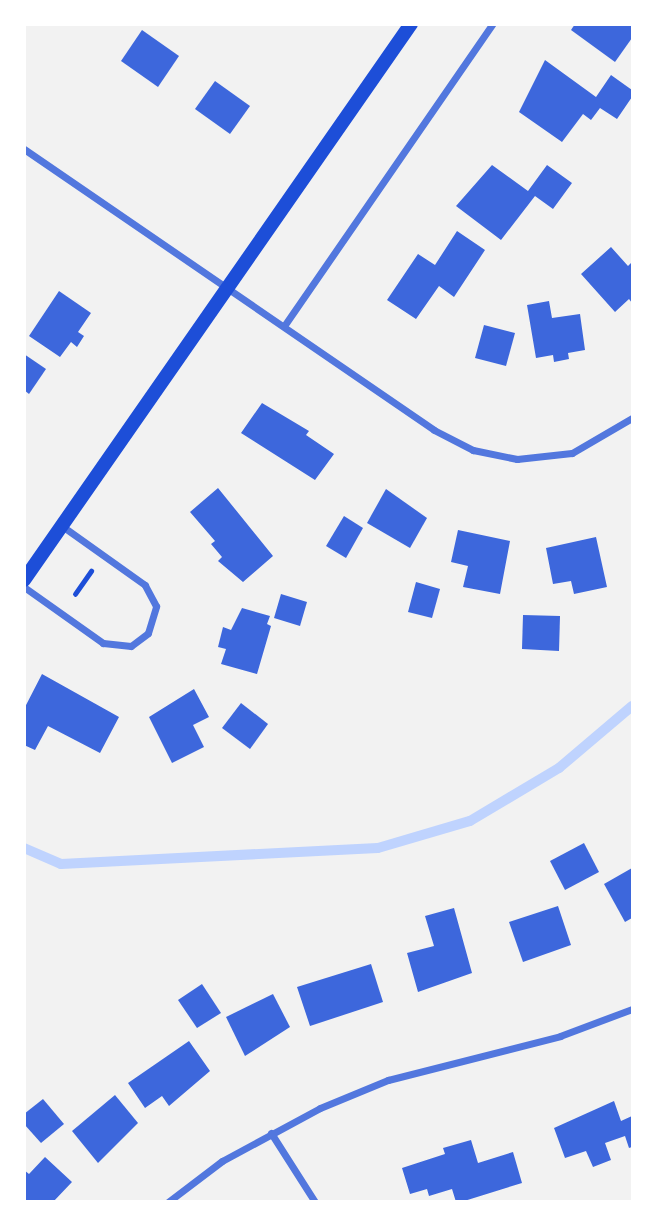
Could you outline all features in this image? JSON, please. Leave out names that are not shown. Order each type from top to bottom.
[{"type":"main road","points":[[24,580],[411,24]]},
{"type":"street","points":[[284,326],[492,24]]},
{"type":"street","points":[[24,149],[434,430],[473,450],[517,459],[572,453],[632,418]]},
{"type":"street","points":[[24,587],[103,643],[131,646],[148,633],[156,606],[145,585],[62,526]]},
{"type":"street","points":[[169,1202],[222,1161],[271,1133],[388,1080],[560,1036],[632,1009]]},
{"type":"street","points":[[271,1133],[315,1202]]},
{"type":"path","points":[[75,594],[91,571]]},
{"type":"building","points":[[575,24],[632,24],[632,38],[615,62],[571,30]]},
{"type":"building","points":[[142,30],[179,56],[158,87],[121,61]]},
{"type":"building","points":[[545,60],[596,97],[611,75],[632,90],[632,97],[617,119],[600,108],[591,120],[583,114],[562,142],[519,112]]},
{"type":"building","points":[[215,81],[250,106],[230,134],[195,109]]},
{"type":"building","points":[[492,165],[528,191],[547,165],[572,183],[553,209],[535,196],[501,240],[456,206]]},
{"type":"building","points":[[457,231],[485,250],[454,297],[439,286],[416,319],[387,300],[418,254],[435,265]]},
{"type":"building","points":[[611,247],[628,266],[632,262],[632,303],[629,299],[615,312],[581,274]]},
{"type":"building","points":[[59,291],[91,313],[78,332],[84,336],[77,347],[71,342],[60,357],[29,336]]},
{"type":"building","points":[[549,301],[552,318],[580,314],[585,350],[568,353],[569,359],[554,362],[553,355],[536,358],[527,305]]},
{"type":"building","points":[[484,325],[515,333],[506,366],[475,358]]},
{"type":"building","points":[[24,354],[46,369],[29,394],[24,390]]},
{"type":"building","points":[[262,403],[309,431],[306,435],[334,454],[315,480],[241,433]]},
{"type":"building","points":[[218,488],[273,556],[243,582],[218,561],[222,557],[211,544],[215,541],[190,512]]},
{"type":"building","points":[[386,489],[427,518],[410,548],[367,523]]},
{"type":"building","points":[[344,516],[363,528],[346,558],[326,546]]},
{"type":"building","points":[[458,530],[510,541],[500,594],[463,587],[468,566],[451,562]]},
{"type":"building","points":[[596,537],[607,587],[574,594],[571,581],[553,584],[546,548]]},
{"type":"building","points":[[416,582],[440,589],[432,618],[408,612]]},
{"type":"building","points":[[281,594],[307,602],[300,626],[274,618]]},
{"type":"building","points":[[242,608],[270,616],[267,624],[271,626],[257,674],[221,664],[226,649],[218,647],[223,627],[231,630]]},
{"type":"building","points":[[523,615],[560,616],[559,651],[522,649]]},
{"type":"building","points":[[42,674],[119,717],[100,753],[48,726],[35,750],[24,745],[24,709]]},
{"type":"building","points":[[194,689],[209,717],[193,725],[204,747],[172,763],[149,717]]},
{"type":"building","points":[[241,703],[268,724],[250,749],[222,728]]},
{"type":"building","points":[[584,843],[599,872],[565,890],[550,861]]},
{"type":"building","points":[[632,868],[632,918],[625,922],[604,884]]},
{"type":"building","points":[[558,906],[571,945],[523,962],[509,922]]},
{"type":"building","points":[[454,908],[472,973],[418,992],[407,953],[434,946],[425,916]]},
{"type":"building","points":[[371,964],[383,1002],[310,1026],[297,987]]},
{"type":"building","points":[[202,984],[221,1013],[197,1028],[178,1000]]},
{"type":"building","points":[[273,994],[290,1027],[245,1056],[226,1017]]},
{"type":"building","points":[[189,1041],[210,1071],[169,1106],[162,1096],[145,1108],[128,1083]]},
{"type":"building","points":[[115,1095],[138,1123],[98,1163],[72,1131]]},
{"type":"building","points":[[43,1099],[64,1124],[41,1143],[24,1124],[24,1114]]},
{"type":"building","points":[[614,1101],[621,1121],[632,1116],[632,1147],[629,1148],[625,1136],[605,1143],[611,1160],[593,1167],[586,1151],[565,1158],[554,1128]]},
{"type":"building","points":[[471,1140],[478,1163],[513,1152],[522,1183],[461,1202],[456,1202],[452,1189],[429,1196],[427,1189],[410,1194],[402,1168],[445,1154],[443,1148]]},
{"type":"building","points":[[45,1157],[72,1182],[53,1202],[24,1202],[24,1170],[29,1174]]},
{"type":"waterway","points":[[24,848],[61,864],[378,848],[470,821],[559,768],[632,706]]}]
